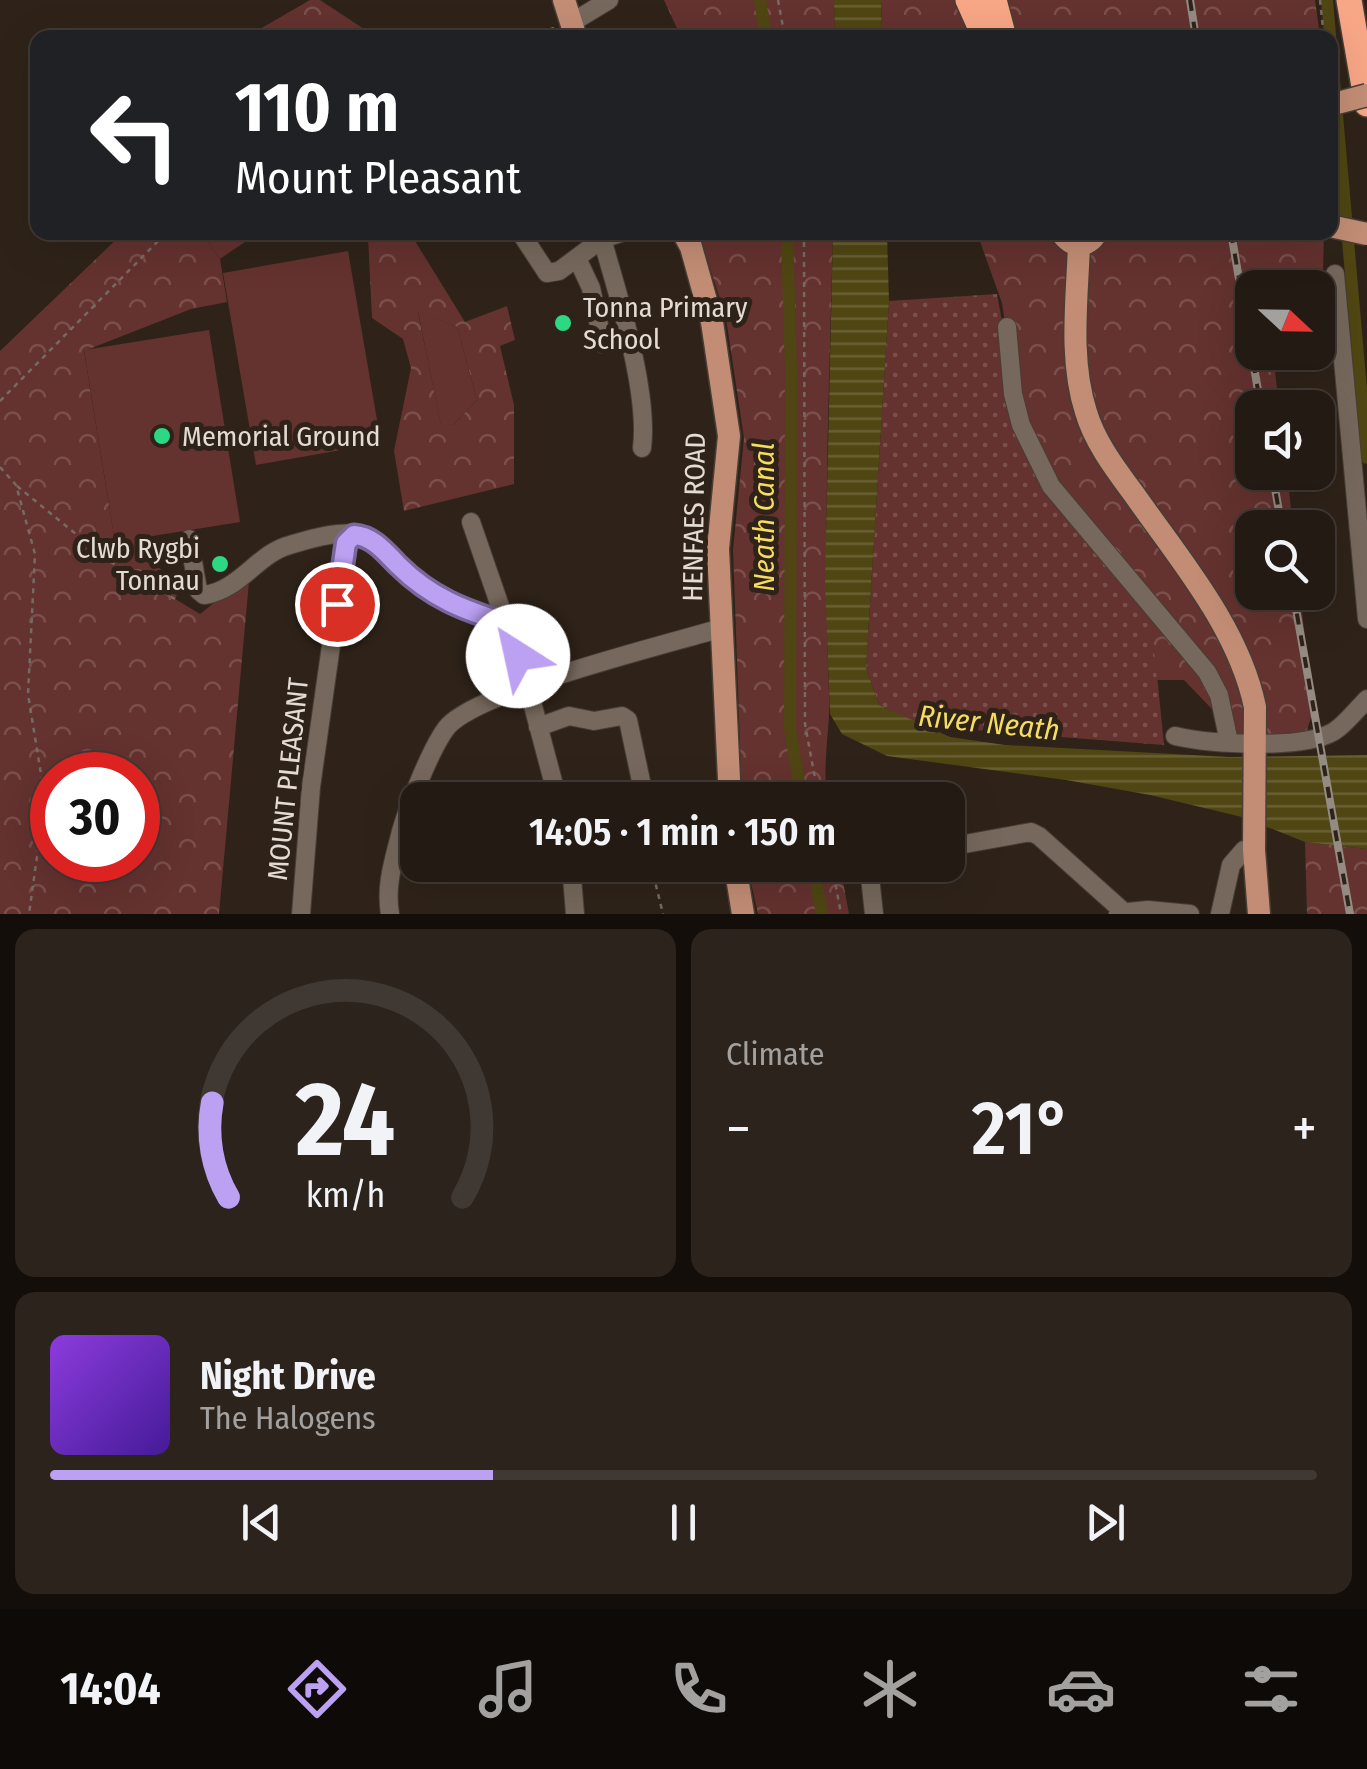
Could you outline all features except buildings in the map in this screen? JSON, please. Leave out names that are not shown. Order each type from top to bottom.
[{"type":"highway","points":[[968,0],[981,30]]},
{"type":"highway","points":[[994,0],[1002,30]]},
{"type":"highway","points":[[1349,0],[1367,104]]},
{"type":"main road","points":[[1338,102],[1367,94]]},
{"type":"main road","points":[[1338,228],[1367,234]]},
{"type":"main road","name":"HENFAES ROAD","points":[[687,240],[712,322],[728,436],[718,549],[729,782]]},
{"type":"main road","points":[[1079,240],[1078,375],[1086,414],[1109,459],[1208,600],[1243,664],[1255,707],[1254,841],[1259,914]]},
{"type":"main road","points":[[738,882],[743,914]]},
{"type":"street","points":[[569,26],[609,0]]},
{"type":"street","points":[[525,240],[547,273],[559,271],[600,240]]},
{"type":"street","points":[[603,240],[630,344],[642,414],[642,448]]},
{"type":"street","points":[[577,258],[591,288],[603,344]]},
{"type":"street","points":[[1335,274],[1367,619]]},
{"type":"street","points":[[1007,327],[1013,394],[1021,425],[1051,486],[1207,672],[1219,695],[1229,742]]},
{"type":"street","points":[[472,522],[528,687],[553,782]]},
{"type":"street","points":[[189,539],[198,590],[204,595],[233,584],[284,546],[354,535],[368,538],[410,578],[447,604],[508,624]]},
{"type":"street","name":"MOUNT PLEASANT","points":[[301,914],[311,787],[334,622],[346,543],[354,535]]},
{"type":"street","points":[[390,914],[386,892],[407,810],[446,729],[462,714],[528,687],[722,628]]},
{"type":"street","points":[[1174,736],[1256,748],[1299,744],[1334,732],[1367,699]]},
{"type":"street","points":[[538,727],[570,716],[594,721],[622,716],[628,720],[641,782]]},
{"type":"street","points":[[965,845],[1031,832],[1120,913],[1148,910],[1190,914]]},
{"type":"street","points":[[1220,914],[1231,865],[1254,841]]},
{"type":"street","points":[[572,882],[576,914]]},
{"type":"street","points":[[871,882],[874,914]]},
{"type":"path","points":[[778,0],[784,30]]},
{"type":"path","points":[[1320,0],[1323,30]]},
{"type":"path","points":[[0,401],[159,240]]},
{"type":"path","points":[[804,240],[805,724],[816,782]]},
{"type":"path","points":[[0,468],[109,561],[175,598]]},
{"type":"path","points":[[16,485],[34,554],[28,694],[44,799],[30,914]]},
{"type":"path","points":[[655,882],[662,914]]},
{"type":"path","points":[[835,882],[841,914]]},
{"type":"green space","points":[[310,0],[320,0],[365,30],[258,30]]},
{"type":"green space","points":[[664,0],[834,0],[835,30],[678,30]]},
{"type":"green space","points":[[881,0],[1315,0],[1319,30],[882,30]]},
{"type":"green space","points":[[116,240],[207,240],[220,259],[227,302],[191,309],[84,351],[115,542],[150,536],[156,566],[182,584],[175,599],[200,614],[235,586],[249,581],[219,914],[0,914],[0,351]]},
{"type":"green space","points":[[207,240],[248,240],[220,259]]},
{"type":"green space","points":[[368,240],[414,240],[465,322],[507,306],[515,340],[500,346],[514,405],[514,484],[404,511],[394,451],[411,368],[403,339],[372,318]],"holes":[[[418,312],[457,327],[477,400],[454,424],[441,425]]]},
{"type":"green space","points":[[701,240],[833,240],[826,782],[741,782],[733,550],[744,438],[726,318]]},
{"type":"green space","points":[[980,240],[1324,240],[1323,270],[1235,270],[1235,370],[1275,370],[1277,390],[1235,390],[1235,490],[1289,490],[1291,510],[1235,510],[1235,610],[1302,610],[1313,710],[1306,734],[1265,742],[1235,733],[1184,680],[1157,680],[1149,604],[1051,486],[1021,425],[1002,303]]},
{"type":"green space","points":[[348,251],[381,443],[256,465],[223,273]]},
{"type":"green space","points":[[997,294],[1021,425],[1150,604],[1164,745],[922,726],[879,705],[866,668],[889,301]]},
{"type":"green space","points":[[418,311],[457,327],[477,400],[454,424],[441,426]]},
{"type":"green space","name":"Memorial Ground","points":[[209,330],[240,522],[115,542],[84,350]]},
{"type":"green space","points":[[1305,842],[1367,849],[1367,914],[1307,914]]},
{"type":"green space","points":[[751,882],[843,882],[849,914],[758,914]]},
{"type":"shaded area","points":[[834,0],[881,0],[882,30],[835,30]]},
{"type":"shaded area","points":[[833,240],[887,240],[889,301],[866,668],[879,705],[950,737],[1005,745],[1229,757],[1367,755],[1367,849],[1305,842],[1242,817],[1150,795],[887,756],[842,734],[830,714],[825,581]]},
{"type":"waterway","name":"Neath Canal","points":[[760,0],[765,30]]},
{"type":"waterway","points":[[1327,0],[1330,30]]},
{"type":"waterway","points":[[1338,126],[1367,458]]},
{"type":"waterway","name":"Neath Canal","points":[[787,240],[791,375],[790,729],[799,782]]},
{"type":"waterway","name":"Neath Canal","points":[[816,882],[822,914]]},
{"type":"railway","points":[[1190,0],[1195,30]]},
{"type":"railway","points":[[1232,240],[1258,390]]},
{"type":"railway","points":[[1275,490],[1279,510]]},
{"type":"railway","points":[[1296,610],[1350,914]]},
{"type":"place","name":"Tonna Primary School","points":[[563,323]]},
{"type":"place","name":"Memorial Ground","points":[[162,436]]},
{"type":"place","name":"Clwb Rygbi Tonnau","points":[[220,564]]},
{"type":"route","points":[[337,604],[346,543],[354,535],[361,535],[447,604],[508,624],[518,656]]},
{"type":"water label","name":"River Neath","points":[[989,723]]}]
